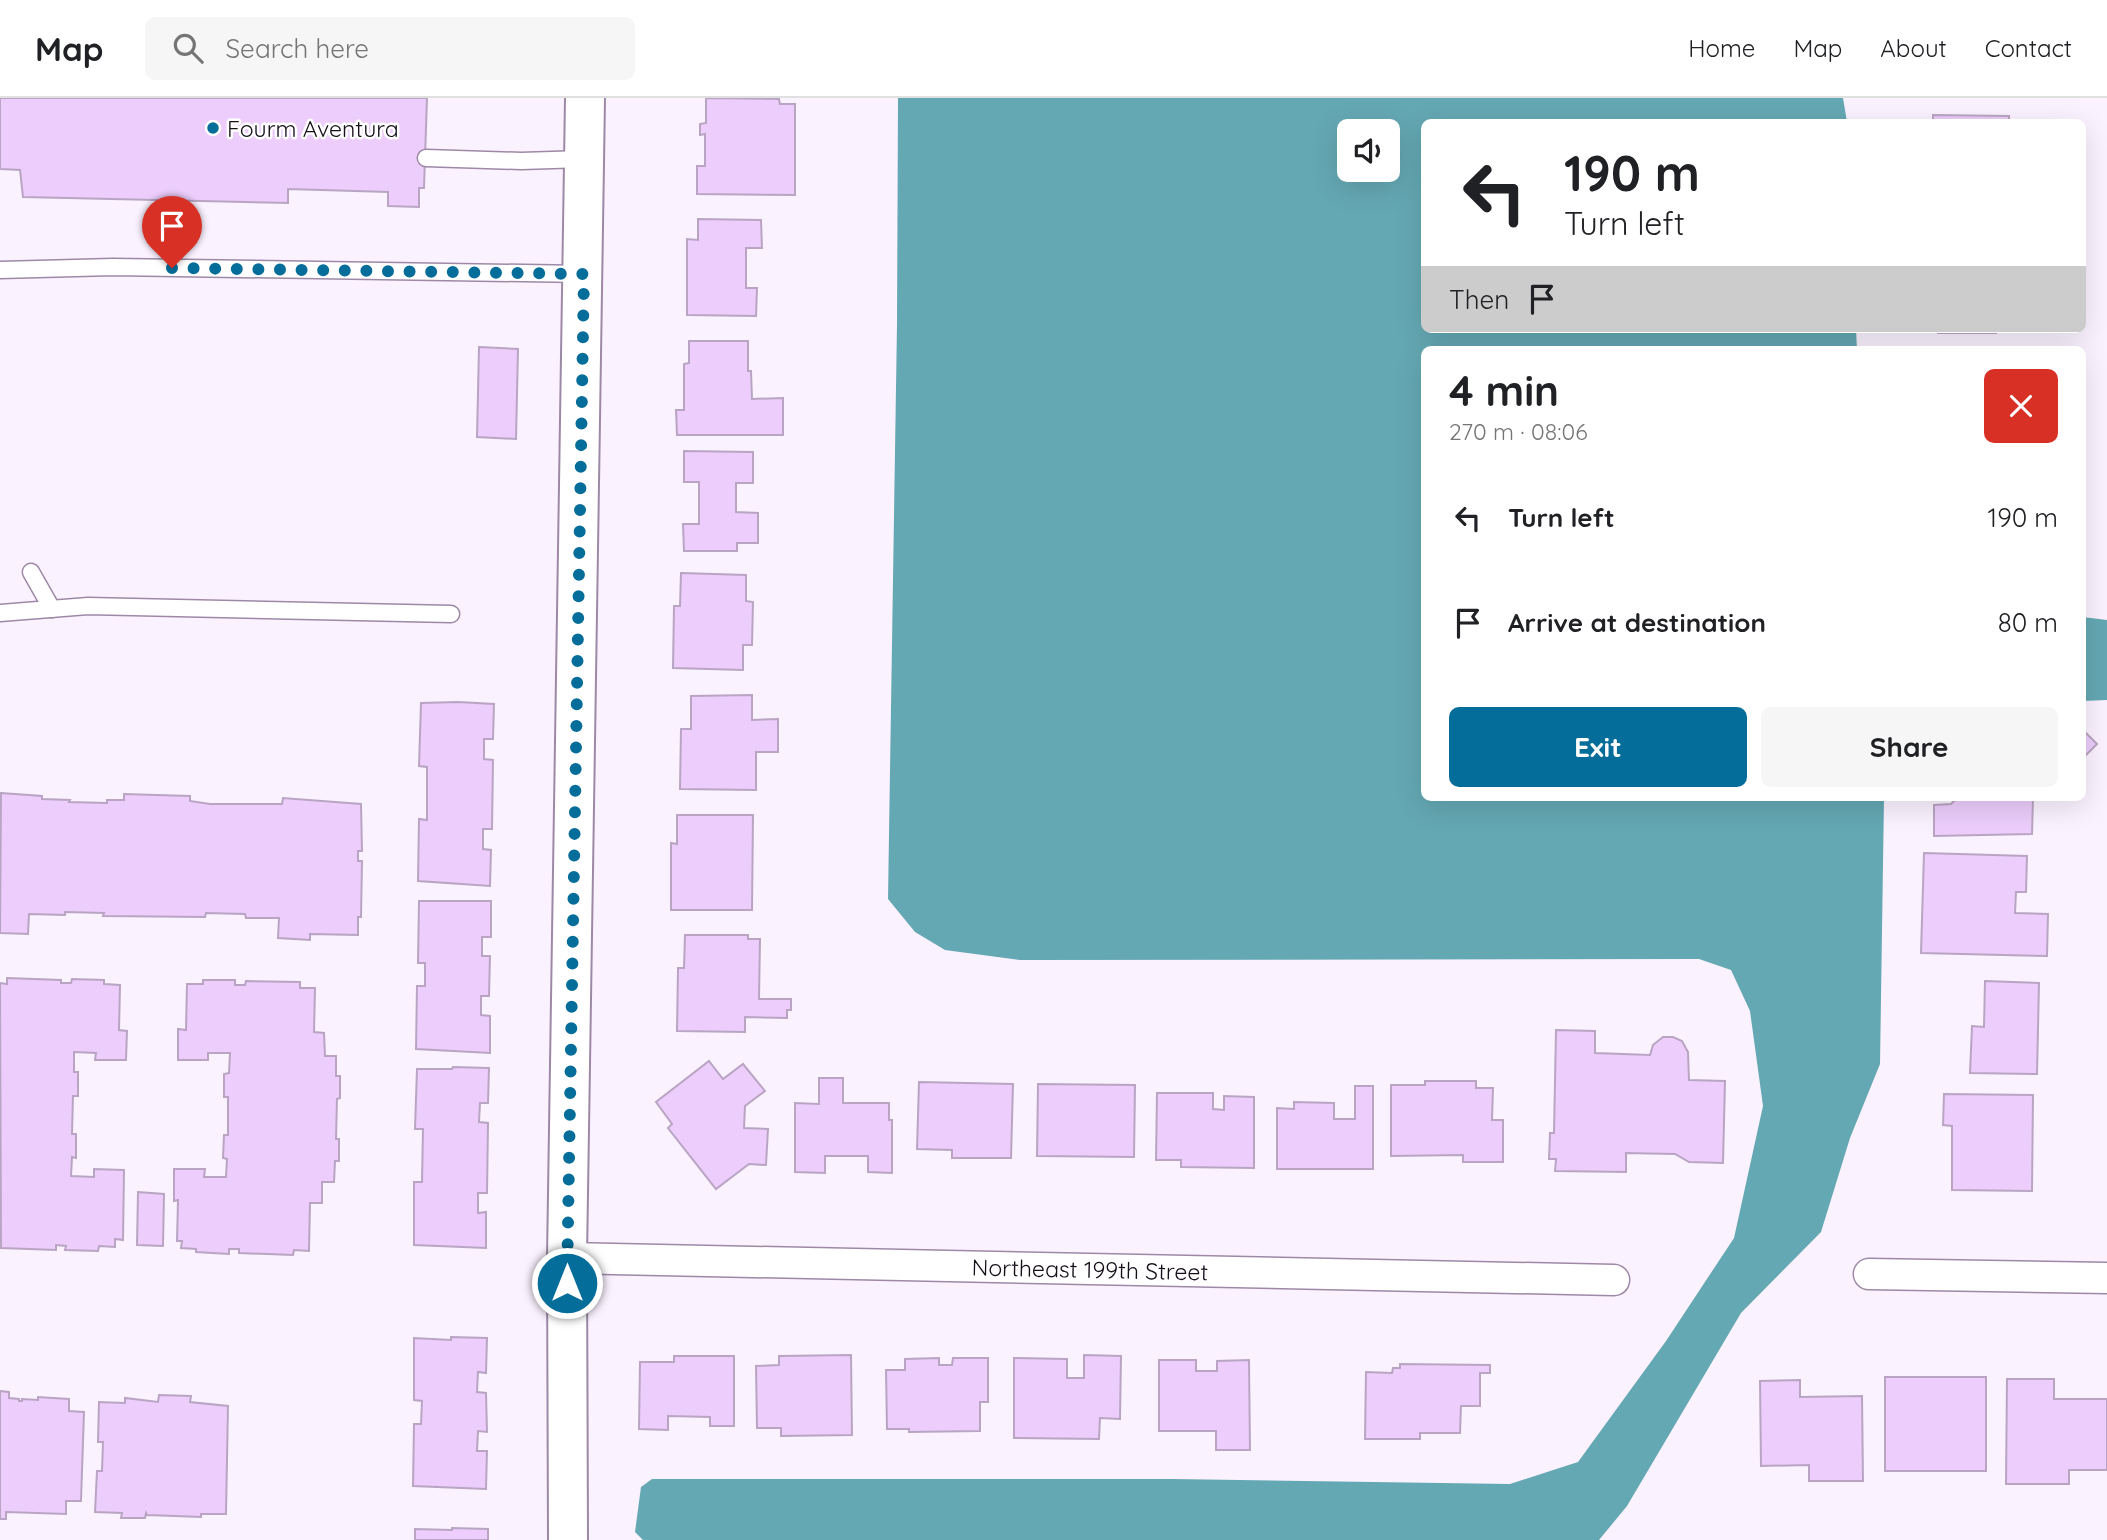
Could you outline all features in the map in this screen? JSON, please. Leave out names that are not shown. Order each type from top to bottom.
[{"type":"street","points":[[568,1540],[567,1258],[585,98]]},
{"type":"street","name":"Northeast 199th Street","points":[[567,1258],[1614,1280]]},
{"type":"street","points":[[1869,1274],[2107,1278]]},
{"type":"lane","points":[[426,158],[521,161],[585,159]]},
{"type":"lane","points":[[0,270],[113,267],[584,274]]},
{"type":"lane","points":[[31,572],[52,609]]},
{"type":"lane","points":[[0,613],[88,606],[451,614]]},
{"type":"water","points":[[898,98],[1843,98],[1846,119],[1421,119],[1421,333],[1856,333],[1857,346],[1421,346],[1421,801],[1884,801],[1880,1064],[1850,1138],[1821,1232],[1741,1313],[1627,1506],[1599,1540],[643,1540],[635,1532],[641,1487],[652,1479],[1173,1479],[1510,1484],[1578,1462],[1666,1341],[1734,1238],[1763,1106],[1750,1011],[1731,970],[1699,959],[1020,960],[945,950],[915,932],[888,899]]},
{"type":"water","points":[[2086,617],[2107,620],[2107,700],[2086,701]]},
{"type":"building","name":"Fourm Aventura","points":[[0,98],[427,98],[424,188],[419,188],[419,207],[388,206],[388,192],[288,189],[288,203],[23,197],[20,170],[0,169]]},
{"type":"building","points":[[706,98],[779,99],[780,104],[795,104],[795,195],[697,194],[697,166],[705,166],[705,134],[700,135],[700,124],[706,123]]},
{"type":"building","points":[[1933,115],[2009,116],[2009,119],[1933,119]]},
{"type":"building","points":[[698,219],[761,220],[762,248],[746,248],[746,288],[757,288],[756,316],[687,315],[687,239],[698,240]]},
{"type":"building","points":[[689,341],[748,341],[752,399],[783,398],[783,435],[677,435],[676,410],[684,410],[684,364],[689,363]]},
{"type":"building","points":[[479,347],[518,349],[516,439],[477,437]]},
{"type":"building","points":[[684,451],[753,452],[753,483],[736,483],[736,512],[758,513],[758,543],[737,543],[737,551],[684,551],[683,524],[699,524],[699,482],[684,482]]},
{"type":"building","points":[[681,573],[746,575],[746,601],[753,602],[752,645],[743,645],[743,670],[673,668],[674,606],[680,606]]},
{"type":"building","points":[[752,695],[752,720],[778,719],[778,752],[756,752],[756,790],[680,789],[681,729],[691,729],[691,696]]},
{"type":"building","points":[[421,703],[494,704],[493,739],[484,739],[484,759],[493,760],[492,829],[483,829],[483,849],[491,850],[490,886],[418,881],[419,819],[427,820],[427,767],[419,766]]},
{"type":"building","points":[[2086,733],[2097,744],[2086,755]]},
{"type":"building","points":[[1,793],[42,796],[42,799],[70,800],[69,802],[107,803],[107,800],[124,800],[124,794],[190,796],[190,801],[210,804],[282,804],[283,798],[361,804],[362,851],[358,851],[358,861],[362,861],[361,917],[358,917],[358,935],[310,934],[310,940],[278,938],[279,918],[246,918],[245,914],[206,913],[205,917],[103,916],[104,913],[65,912],[65,915],[29,914],[28,934],[0,933]]},
{"type":"building","points":[[1954,801],[2033,801],[2032,834],[1934,836],[1934,805],[1951,804]]},
{"type":"building","points":[[677,815],[753,815],[752,910],[671,910],[671,843],[677,844]]},
{"type":"building","points":[[1924,853],[2027,856],[2026,892],[2016,892],[2015,913],[2048,914],[2047,956],[1921,953]]},
{"type":"building","points":[[419,901],[491,901],[491,937],[482,937],[482,956],[490,956],[489,996],[481,996],[481,1015],[490,1016],[490,1053],[416,1049],[417,986],[425,986],[425,963],[418,963]]},
{"type":"building","points":[[685,935],[748,935],[748,939],[760,939],[759,999],[791,999],[791,1010],[787,1010],[787,1018],[745,1017],[745,1032],[677,1031],[678,968],[684,968]]},
{"type":"building","points":[[7,978],[61,980],[61,983],[71,983],[72,979],[104,980],[104,984],[120,985],[119,1030],[127,1031],[126,1060],[95,1060],[96,1053],[74,1052],[74,1072],[78,1072],[78,1096],[73,1096],[72,1134],[76,1134],[76,1158],[72,1157],[71,1176],[94,1177],[94,1169],[124,1170],[123,1240],[115,1239],[115,1247],[99,1246],[98,1251],[65,1250],[66,1246],[56,1245],[56,1250],[1,1248],[0,983],[7,984]]},
{"type":"building","points":[[203,980],[235,980],[235,985],[245,985],[246,981],[300,982],[300,988],[315,988],[314,1032],[324,1033],[325,1056],[336,1056],[336,1076],[340,1076],[336,1139],[339,1139],[339,1161],[335,1161],[334,1182],[322,1182],[322,1203],[310,1203],[309,1251],[294,1250],[293,1255],[239,1253],[239,1249],[229,1249],[229,1254],[196,1252],[196,1249],[181,1248],[182,1241],[177,1241],[178,1200],[174,1201],[174,1169],[205,1169],[204,1177],[226,1177],[227,1159],[223,1158],[224,1135],[228,1135],[228,1097],[224,1097],[224,1074],[229,1073],[230,1053],[208,1053],[208,1060],[178,1060],[178,1029],[186,1030],[187,984],[203,984]]},
{"type":"building","points":[[1985,981],[2039,983],[2037,1074],[1970,1073],[1972,1026],[1984,1027]]},
{"type":"building","points":[[1556,1030],[1595,1031],[1595,1053],[1650,1055],[1653,1045],[1663,1037],[1682,1041],[1688,1052],[1689,1080],[1725,1081],[1723,1163],[1689,1162],[1675,1154],[1626,1153],[1626,1172],[1555,1171],[1556,1159],[1549,1159],[1550,1133],[1554,1133]]},
{"type":"building","points":[[709,1061],[723,1079],[743,1064],[765,1091],[745,1106],[744,1128],[768,1129],[766,1165],[749,1164],[716,1189],[668,1128],[672,1124],[656,1102]]},
{"type":"building","points":[[489,1068],[488,1103],[480,1103],[479,1122],[488,1123],[487,1193],[478,1193],[478,1213],[486,1212],[486,1248],[414,1245],[414,1182],[422,1182],[423,1129],[415,1129],[417,1069]]},
{"type":"building","points":[[819,1078],[843,1078],[843,1103],[889,1103],[889,1120],[892,1120],[892,1173],[868,1172],[868,1156],[825,1156],[825,1173],[795,1172],[795,1103],[819,1104]]},
{"type":"building","points":[[1425,1081],[1476,1081],[1476,1088],[1493,1088],[1492,1120],[1503,1120],[1503,1162],[1463,1162],[1463,1155],[1391,1156],[1391,1085],[1425,1085]]},
{"type":"building","points":[[919,1082],[1013,1084],[1011,1158],[952,1158],[952,1150],[917,1149]]},
{"type":"building","points":[[1038,1084],[1135,1085],[1134,1157],[1037,1156]]},
{"type":"building","points":[[1355,1086],[1373,1086],[1373,1169],[1277,1169],[1277,1108],[1294,1109],[1294,1102],[1334,1103],[1334,1119],[1355,1119]]},
{"type":"building","points":[[1157,1093],[1213,1093],[1213,1109],[1224,1110],[1224,1096],[1254,1097],[1254,1168],[1181,1167],[1181,1160],[1156,1160]]},
{"type":"building","points":[[1944,1094],[2033,1095],[2032,1191],[1952,1190],[1952,1126],[1943,1125]]},
{"type":"building","points":[[138,1192],[164,1194],[163,1246],[137,1245]]},
{"type":"building","points":[[451,1337],[487,1338],[486,1373],[478,1372],[477,1392],[486,1393],[487,1432],[478,1431],[477,1451],[487,1451],[486,1489],[413,1486],[414,1424],[421,1424],[422,1401],[414,1400],[414,1338],[451,1340]]},
{"type":"building","points":[[851,1355],[852,1435],[781,1436],[781,1428],[757,1428],[756,1366],[779,1365],[779,1356]]},
{"type":"building","points":[[1084,1355],[1121,1356],[1120,1419],[1100,1418],[1099,1439],[1014,1438],[1014,1358],[1067,1359],[1067,1378],[1084,1378]]},
{"type":"building","points":[[674,1356],[734,1356],[734,1426],[710,1426],[710,1417],[668,1416],[668,1430],[639,1429],[640,1362],[674,1362]]},
{"type":"building","points":[[939,1358],[939,1365],[952,1365],[953,1358],[988,1358],[988,1402],[980,1402],[980,1431],[909,1432],[909,1429],[887,1429],[886,1370],[905,1370],[905,1359]]},
{"type":"building","points":[[1159,1360],[1196,1360],[1196,1371],[1217,1371],[1217,1361],[1249,1360],[1250,1450],[1216,1450],[1216,1431],[1159,1431]]},
{"type":"building","points":[[1400,1364],[1490,1365],[1490,1373],[1480,1373],[1480,1406],[1461,1406],[1460,1433],[1420,1433],[1420,1439],[1365,1439],[1366,1372],[1392,1373],[1393,1368],[1400,1368]]},
{"type":"building","points":[[1885,1377],[1986,1377],[1986,1471],[1885,1471]]},
{"type":"building","points":[[2007,1379],[2054,1379],[2054,1399],[2107,1399],[2107,1470],[2069,1470],[2069,1484],[2006,1484]]},
{"type":"building","points":[[1800,1380],[1800,1397],[1862,1396],[1863,1481],[1809,1481],[1809,1465],[1761,1466],[1760,1381]]},
{"type":"building","points":[[0,1391],[9,1392],[9,1398],[19,1401],[38,1400],[38,1397],[69,1399],[69,1411],[84,1412],[81,1501],[66,1501],[66,1514],[6,1512],[6,1519],[0,1519]]},
{"type":"building","points":[[159,1395],[191,1396],[190,1402],[228,1406],[226,1514],[201,1514],[201,1517],[146,1513],[145,1518],[121,1518],[122,1513],[95,1512],[97,1471],[102,1471],[103,1442],[98,1442],[99,1402],[125,1403],[125,1398],[158,1402]]},
{"type":"building","points":[[415,1529],[488,1529],[488,1540],[415,1540]]},
{"type":"place","name":"Fourm Aventura","points":[[213,128]]},
{"type":"route","points":[[172,268],[584,274],[567,1283]]}]
